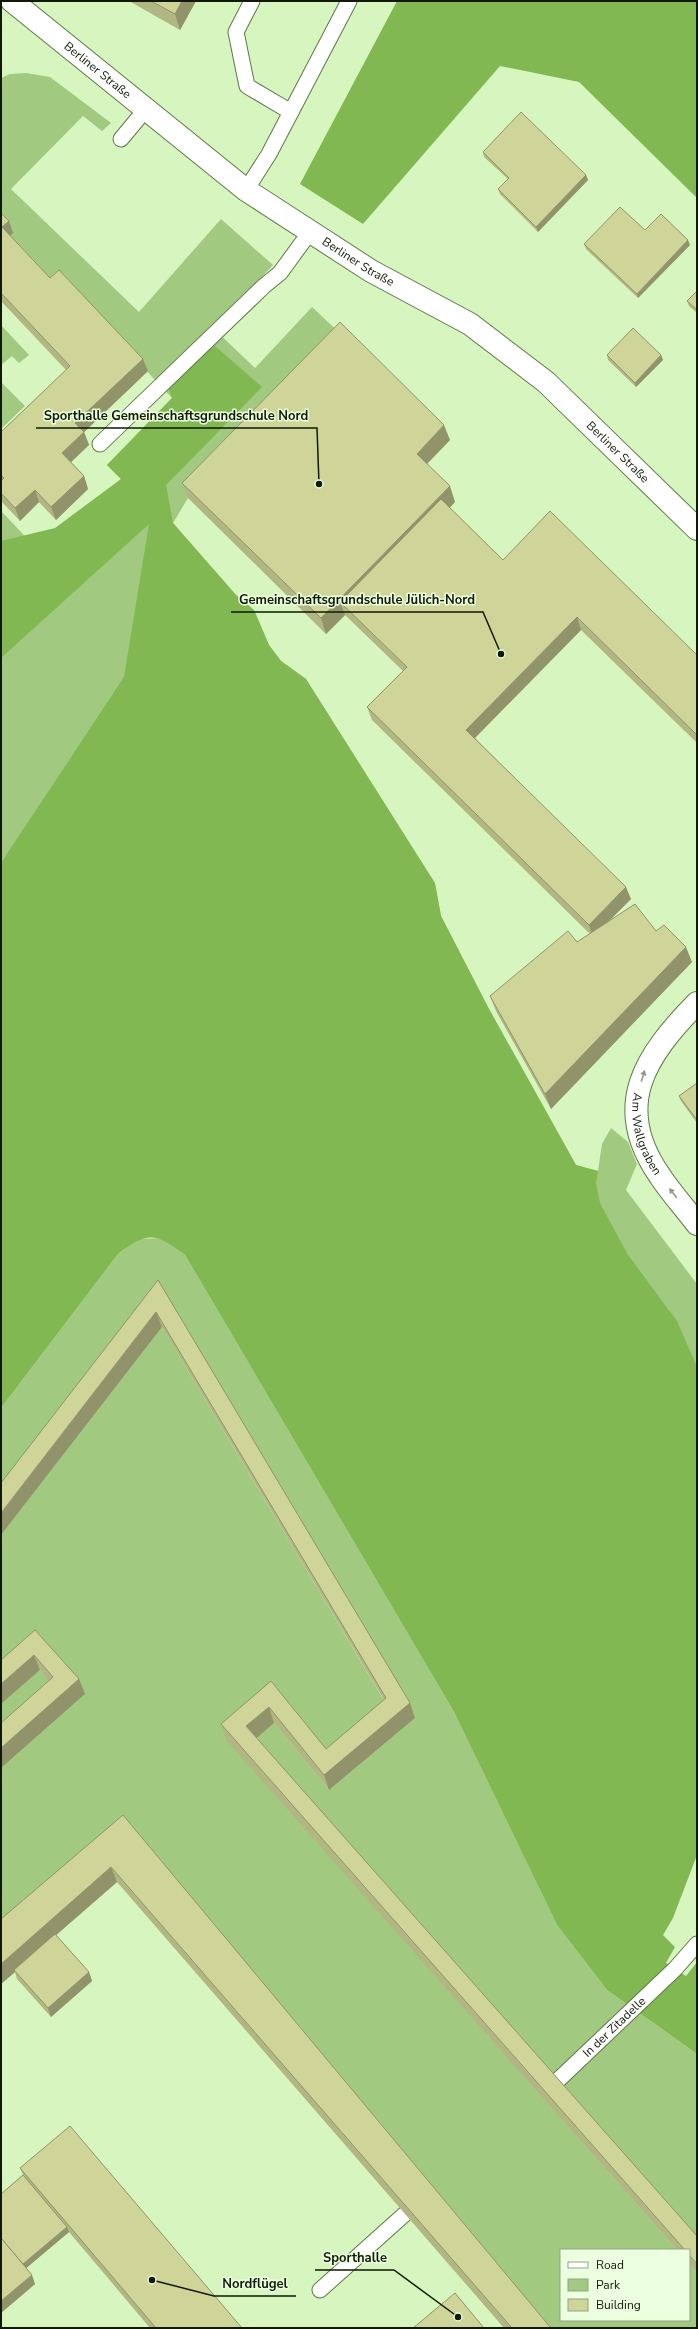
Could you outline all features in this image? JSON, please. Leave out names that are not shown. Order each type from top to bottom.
[{"type":"street","name":"Berliner Straße","points":[[12,1],[246,190],[371,271],[470,324],[546,382],[697,529]]},
{"type":"street","name":"Am Wallgraben","points":[[697,1003],[661,1044],[646,1066],[636,1102],[637,1128],[647,1154],[659,1176],[697,1224]]},
{"type":"lane","points":[[252,1],[236,32],[247,86],[291,112]]},
{"type":"lane","points":[[246,190],[269,154],[349,1]]},
{"type":"lane","points":[[121,139],[146,109]]},
{"type":"lane","points":[[100,444],[264,286],[280,273],[310,232]]},
{"type":"lane","name":"In der Zitadelle","points":[[554,2084],[675,1969],[697,1944]]},
{"type":"lane","points":[[320,2290],[406,2213]]},
{"type":"green space","points":[[397,1],[697,1],[697,198],[579,82],[500,66],[363,224],[300,184]]},
{"type":"green space","points":[[26,73],[50,77],[111,123],[102,131],[83,116],[11,189],[139,312],[221,219],[273,265],[213,328],[255,368],[312,307],[345,338],[188,498],[173,523],[236,595],[254,610],[269,645],[281,661],[306,679],[435,884],[441,916],[489,1009],[576,1165],[598,1171],[602,1144],[611,1128],[628,1142],[637,1164],[626,1190],[697,1284],[697,1505],[1,918],[1,511],[41,553],[121,479],[107,465],[172,398],[64,283],[55,291],[6,240],[1,221],[1,78],[10,74]]},
{"type":"green space","points":[[1,325],[29,355],[19,363],[12,356],[1,365]]},
{"type":"green space","points":[[215,346],[262,387],[166,485],[173,523],[236,595],[254,610],[269,645],[281,661],[306,679],[435,883],[441,916],[489,1009],[576,1165],[598,1171],[596,1183],[600,1203],[628,1255],[677,1321],[697,1367],[697,1855],[673,1918],[663,1935],[675,1947],[666,1963],[686,1976],[697,1962],[697,2054],[607,1990],[557,1925],[454,1712],[185,1255],[167,1242],[152,1238],[145,1238],[137,1241],[118,1254],[1,1408],[1,863],[124,677],[149,524],[1,658],[1,541],[55,528],[121,479],[107,465],[172,398],[165,378]]},
{"type":"green space","points":[[1,382],[25,406],[1,429]]},
{"type":"green space","points":[[163,1238],[185,1255],[454,1712],[557,1925],[607,1990],[697,2054],[697,2245],[252,1742],[274,1723],[329,1790],[415,1718],[163,1296],[1,1506],[1,1408],[118,1254],[138,1239]]},
{"type":"green space","points":[[162,1327],[392,1714],[331,1764],[277,1696],[226,1739],[676,2249],[560,2249],[560,2321],[690,2321],[690,2265],[697,2273],[697,2328],[544,2328],[128,1831],[1,1939],[1,1768],[85,1694],[41,1645],[1,1680],[1,1535]]},
{"type":"green space","points":[[40,1670],[59,1692],[1,1743],[1,1704]]},
{"type":"building","points":[[151,1],[182,1],[175,14]]},
{"type":"building","points":[[521,112],[586,175],[536,227],[498,189],[509,178],[483,152]]},
{"type":"building","points":[[620,207],[645,230],[661,214],[688,240],[637,294],[584,244]]},
{"type":"building","points":[[1,213],[9,221],[2,227],[50,278],[59,270],[143,359],[75,423],[84,432],[62,453],[84,476],[51,507],[35,490],[15,508],[1,493],[1,481],[4,478],[1,475],[1,432],[70,366],[1,293]]},
{"type":"building","points":[[697,291],[697,310],[687,301]]},
{"type":"building","points":[[340,322],[444,425],[417,454],[450,486],[321,618],[182,483]]},
{"type":"building","points":[[633,328],[661,355],[635,383],[607,355]]},
{"type":"building","points":[[441,499],[503,560],[550,511],[697,655],[697,735],[577,617],[466,730],[626,887],[589,925],[367,707],[407,667],[340,602]]},
{"type":"building","points":[[635,904],[656,931],[664,925],[686,947],[545,1094],[490,996],[568,931],[577,942]]},
{"type":"building","points":[[697,1083],[697,1120],[679,1096]]},
{"type":"building","points":[[158,1280],[410,1703],[324,1775],[269,1707],[246,1726],[697,2236],[697,2264],[690,2256],[690,2249],[684,2249],[221,1724],[271,1681],[326,1749],[386,1698],[156,1312],[1,1513],[1,1483]]},
{"type":"building","points":[[35,1630],[79,1679],[1,1748],[1,1723],[53,1677],[34,1655],[1,1684],[1,1660]]},
{"type":"building","points":[[123,1815],[551,2328],[512,2328],[111,1867],[1,1964],[1,1919]]},
{"type":"building","points":[[55,1934],[89,1972],[48,2008],[14,1970]]},
{"type":"building","points":[[70,2126],[242,2328],[156,2328],[20,2168]]},
{"type":"building","points":[[23,2175],[67,2227],[23,2264],[1,2238],[1,2194]]},
{"type":"building","points":[[1,2238],[32,2275],[1,2301]]},
{"type":"building","points":[[455,2293],[484,2328],[413,2328]]},
{"type":"place","name":"Sporthalle Gemeinschaftsgrundschule Nord","points":[[319,484]]},
{"type":"place","name":"Gemeinschaftsgrundschule Jülich-Nord","points":[[501,654]]},
{"type":"place","name":"Nordflügel","points":[[152,2280]]},
{"type":"place","name":"Sporthalle","points":[[458,2317]]}]
